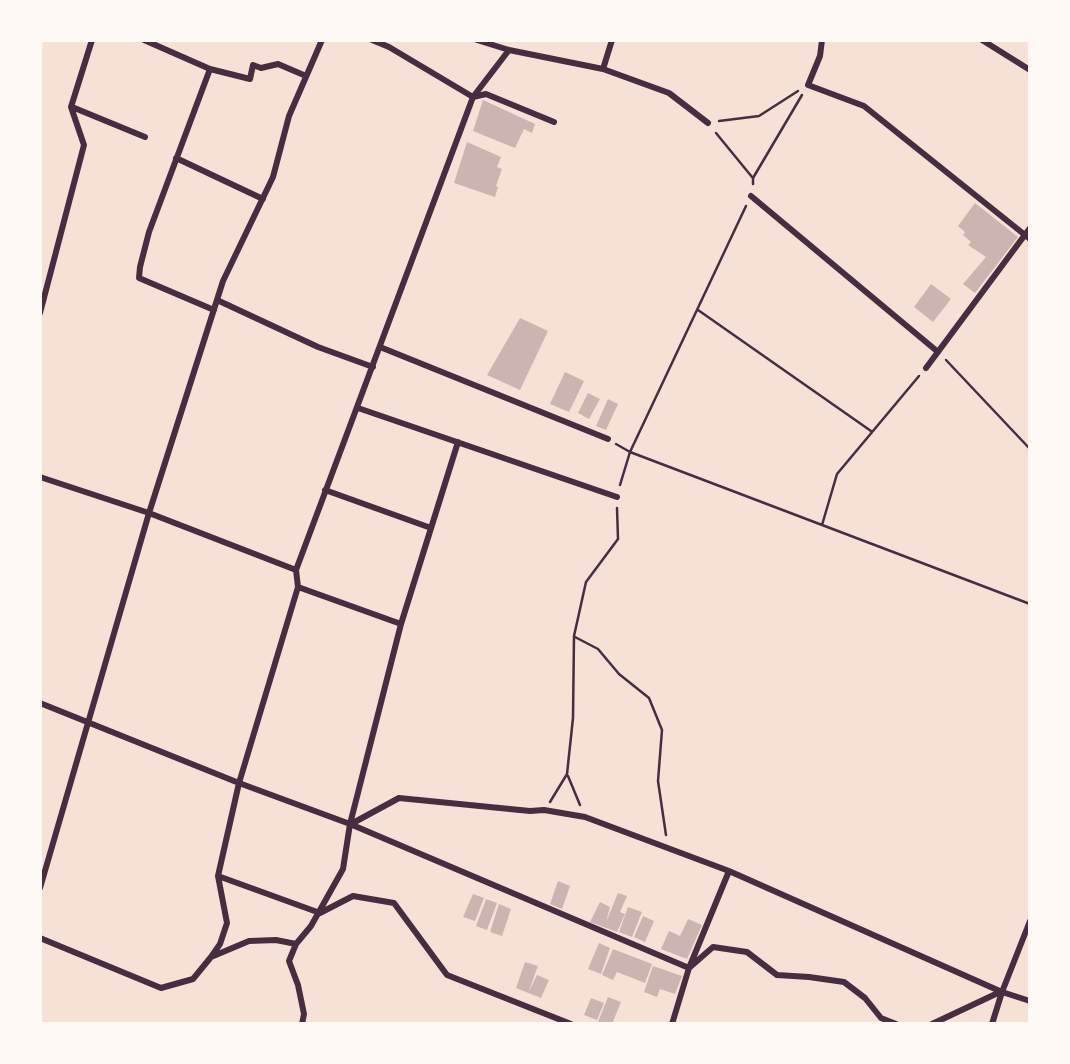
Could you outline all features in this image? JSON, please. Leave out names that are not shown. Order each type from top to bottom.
[{"type":"street","points":[[40,314],[84,146],[71,107],[92,40]]},
{"type":"street","points":[[144,40],[210,69],[250,79],[252,65],[262,68],[278,64],[306,76]]},
{"type":"street","points":[[40,888],[149,513],[223,282],[273,176],[289,116],[322,40]]},
{"type":"street","points":[[372,40],[473,97],[486,94],[554,122]]},
{"type":"street","points":[[477,40],[603,69],[669,93],[708,123]]},
{"type":"street","points":[[603,69],[612,40]]},
{"type":"street","points":[[822,40],[808,85],[864,106],[1028,234],[926,368]]},
{"type":"street","points":[[982,40],[1030,70]]},
{"type":"street","points":[[40,938],[161,988],[193,978],[220,944],[227,923],[218,876],[239,784],[298,588],[296,570],[473,97],[509,50]]},
{"type":"street","points":[[210,69],[149,232],[140,278],[214,310]]},
{"type":"street","points":[[71,107],[145,137]]},
{"type":"street","points":[[176,158],[263,199]]},
{"type":"street","points":[[751,196],[938,352]]},
{"type":"street","points":[[218,300],[318,347],[373,367]]},
{"type":"street","points":[[380,347],[608,440]]},
{"type":"street","points":[[358,408],[617,497]]},
{"type":"street","points":[[302,1024],[304,1014],[289,960],[343,869],[350,824],[400,624],[458,442]]},
{"type":"street","points":[[40,476],[296,570]]},
{"type":"street","points":[[325,490],[431,528]]},
{"type":"street","points":[[298,588],[400,624]]},
{"type":"street","points":[[40,703],[239,784],[350,824],[688,968]]},
{"type":"street","points":[[350,824],[399,798],[585,817],[730,871],[1030,1001]]},
{"type":"street","points":[[672,1024],[688,968],[730,871]]},
{"type":"street","points":[[218,876],[320,913],[353,896],[394,903],[447,975],[571,1024]]},
{"type":"street","points":[[992,1024],[1030,921]]},
{"type":"street","points":[[211,956],[249,940],[296,944]]},
{"type":"street","points":[[688,968],[713,947],[748,952],[777,975],[844,982],[865,998],[880,1021],[896,1024]]},
{"type":"street","points":[[936,1023],[1002,992]]},
{"type":"path","points":[[708,123],[759,116],[808,85]]},
{"type":"path","points":[[585,817],[568,774],[574,636],[586,582],[618,539],[617,497],[630,452],[751,196],[753,178],[808,85]]},
{"type":"path","points":[[708,123],[753,178]]},
{"type":"path","points":[[697,310],[871,431]]},
{"type":"path","points":[[938,352],[1030,449]]},
{"type":"path","points":[[822,525],[837,474],[926,368]]},
{"type":"path","points":[[608,440],[630,452],[1030,604]]},
{"type":"path","points":[[574,636],[598,649],[619,674],[648,698],[662,730],[658,781],[667,848]]},
{"type":"path","points":[[544,810],[568,774]]},
{"type":"building","points":[[483,100],[535,124],[532,133],[524,129],[515,148],[473,131]]},
{"type":"building","points":[[467,142],[501,157],[495,197],[454,183]]},
{"type":"building","points":[[975,203],[1018,237],[975,293],[963,284],[986,257],[968,245],[971,242],[958,226]]},
{"type":"building","points":[[931,284],[951,299],[933,322],[914,307]]},
{"type":"building","points":[[520,318],[548,331],[520,390],[487,375]]},
{"type":"building","points":[[565,372],[584,381],[569,412],[550,404]]},
{"type":"building","points":[[588,393],[600,399],[589,419],[578,413]]},
{"type":"building","points":[[608,399],[618,404],[606,430],[596,426]]},
{"type":"building","points":[[558,881],[570,886],[562,909],[550,904]]},
{"type":"building","points":[[618,893],[627,896],[617,932],[590,922],[600,902],[610,907],[606,922]]},
{"type":"building","points":[[473,894],[484,898],[475,921],[463,917]]},
{"type":"building","points":[[486,899],[497,903],[487,930],[476,926]]},
{"type":"building","points":[[499,904],[511,909],[502,936],[490,932]]},
{"type":"building","points":[[628,907],[642,912],[632,937],[619,932]]},
{"type":"building","points":[[643,916],[654,921],[645,942],[634,937]]},
{"type":"building","points":[[688,919],[702,925],[687,959],[661,949],[669,931],[680,936]]},
{"type":"building","points":[[599,943],[610,948],[601,974],[588,969]]},
{"type":"building","points":[[613,949],[652,964],[645,983],[617,972],[613,980],[602,975]]},
{"type":"building","points":[[525,962],[538,966],[528,993],[516,988]]},
{"type":"building","points":[[653,966],[682,976],[675,994],[660,989],[657,997],[644,992]]},
{"type":"building","points":[[537,975],[549,980],[541,998],[528,993]]},
{"type":"building","points":[[608,997],[621,1002],[612,1024],[598,1022]]},
{"type":"building","points":[[591,998],[604,1003],[597,1020],[584,1015]]}]
